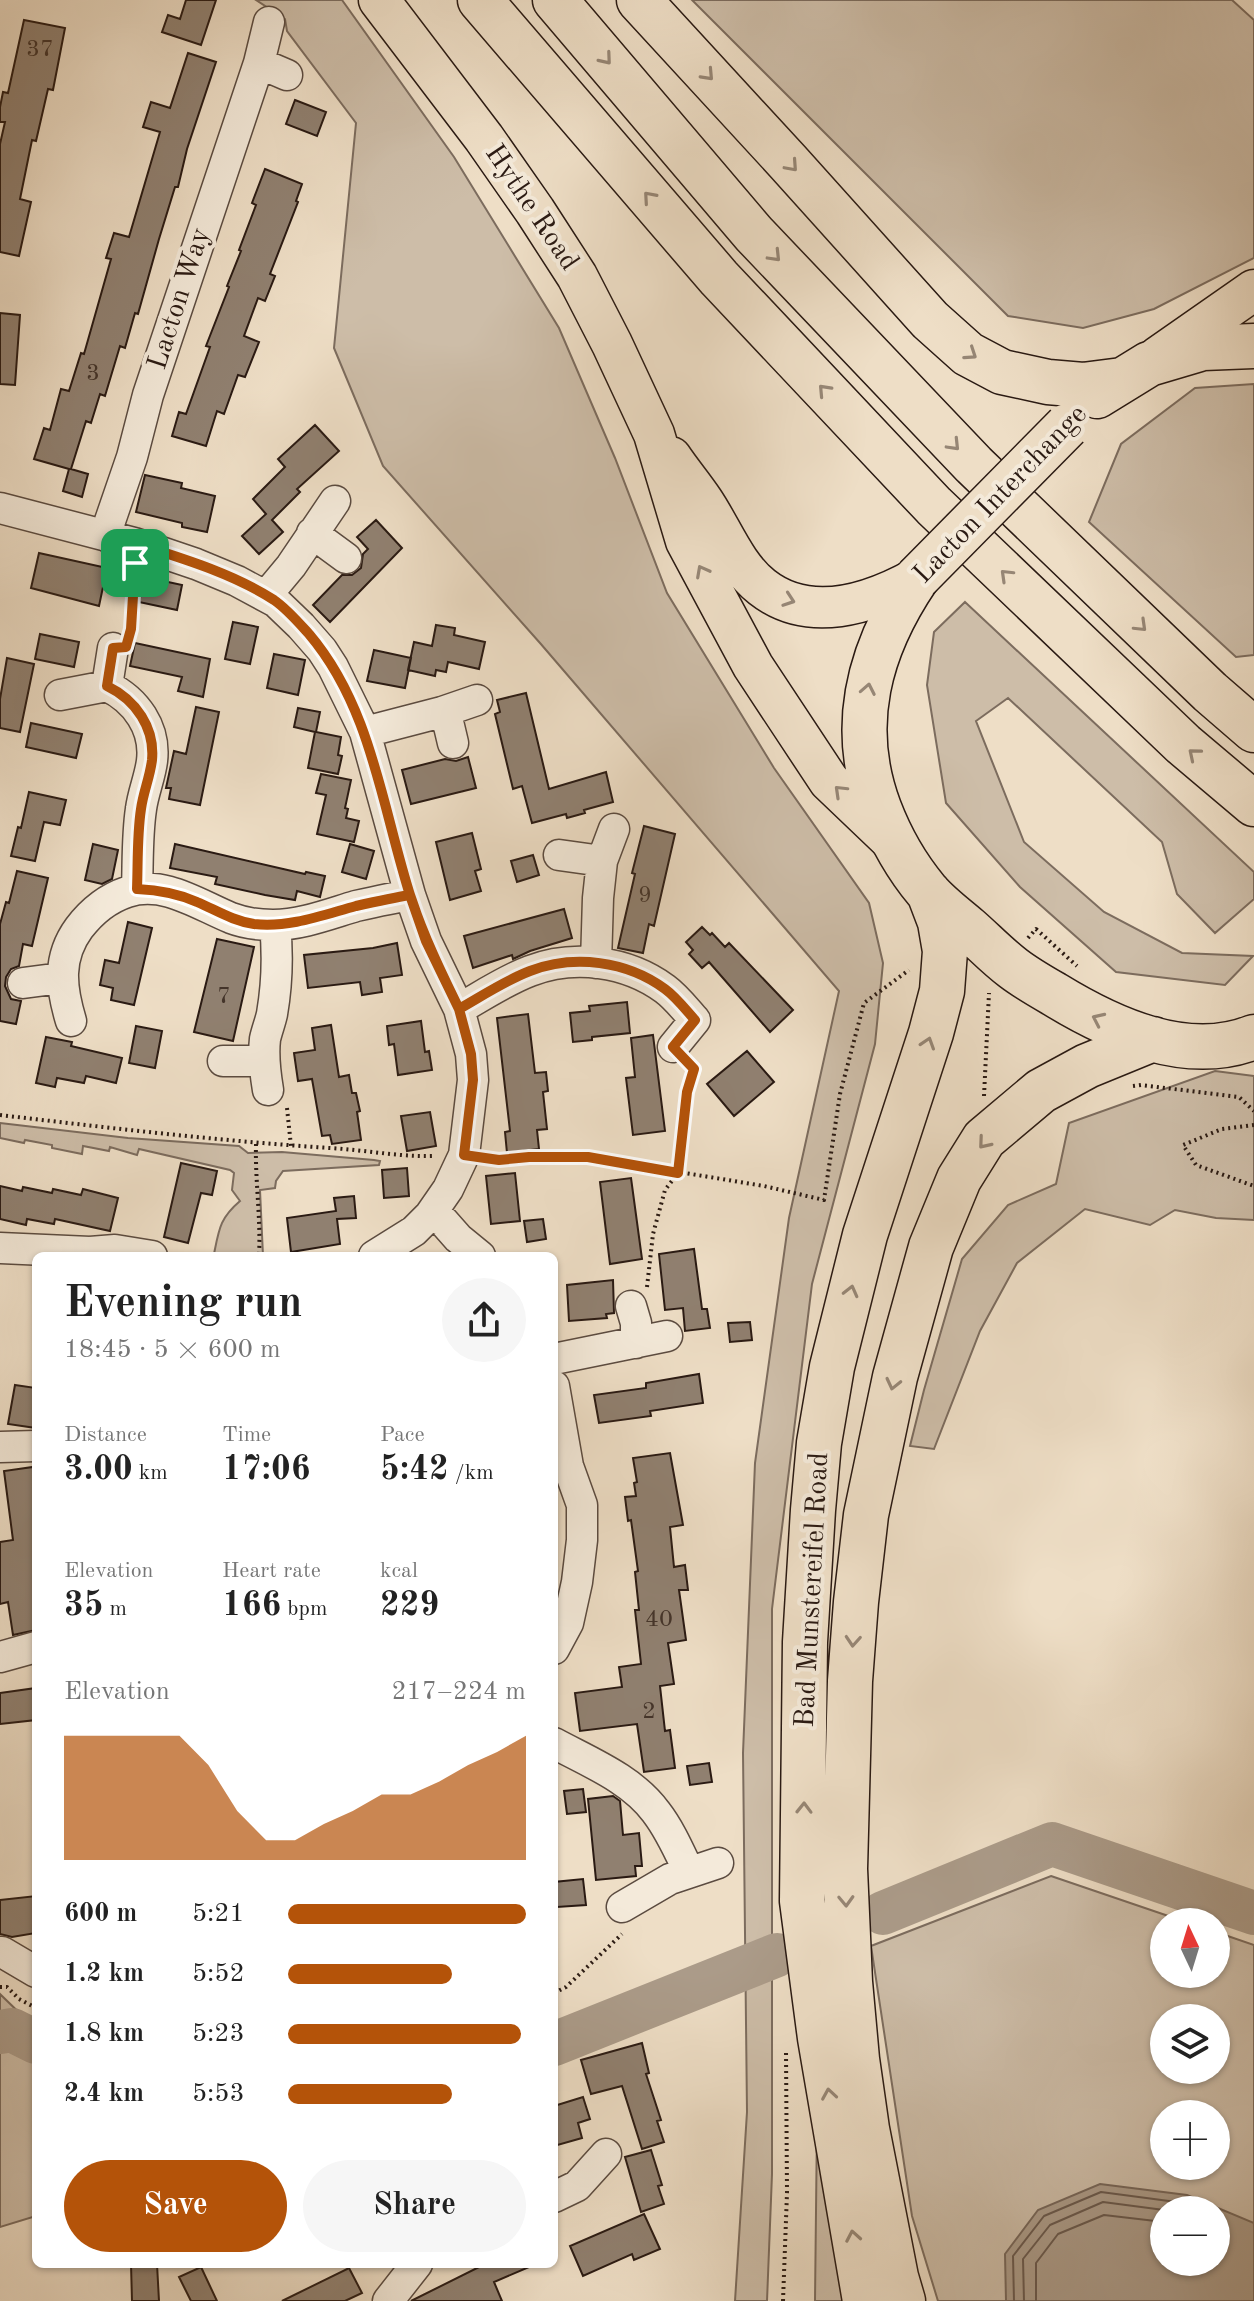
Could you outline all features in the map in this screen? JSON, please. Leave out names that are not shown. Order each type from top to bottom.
[{"type":"highway","points":[[480,0],[719,278],[934,506],[1183,744],[1254,804]]},
{"type":"highway","points":[[555,0],[754,234],[974,465],[1210,692],[1254,730]]},
{"type":"highway","points":[[639,0],[930,320],[968,354],[1002,372],[1048,382],[1083,385],[1135,372]]},
{"type":"highway","name":"Lacton Interchange","points":[[929,893],[896,845],[878,807],[868,766],[863,722],[867,688],[895,615],[917,578],[1094,399],[1135,372],[1203,348],[1254,346]]},
{"type":"highway","points":[[929,893],[1006,962],[1088,1015],[1153,1039],[1198,1046],[1241,1042],[1254,1037]]},
{"type":"highway","name":"Bad Munstereifel Road","points":[[865,2301],[820,2038],[802,1901],[805,1642],[819,1443],[832,1367],[865,1235],[942,991],[945,951],[940,922],[929,893]]},
{"type":"highway","name":"Bad Munstereifel Road","points":[[903,2301],[867,2129],[850,1982],[845,1869],[850,1681],[866,1515],[895,1377],[931,1247],[959,1179],[984,1139],[1041,1091],[1087,1066],[1153,1039]]},
{"type":"main road","name":"Hythe Road","points":[[379,0],[484,138],[569,263],[612,344],[654,434],[686,541],[753,666],[829,781],[896,845]]},
{"type":"main road","points":[[1135,372],[1254,290]]},
{"type":"main road","name":"Hythe Road","points":[[654,434],[704,502],[740,562],[760,586],[783,600],[809,606],[859,604],[888,594],[917,578]]},
{"type":"street","name":"Lacton Way","points":[[121,540],[110,521],[132,457],[148,395],[259,63],[269,22]]},
{"type":"street","points":[[259,63],[287,75]]},
{"type":"street","points":[[266,596],[291,566],[335,501]]},
{"type":"street","points":[[0,508],[121,540],[196,564],[266,596],[285,610],[322,650],[365,732],[410,895],[426,941],[459,1009],[471,1054],[473,1080],[464,1155],[448,1189],[414,1231],[380,1252]]},
{"type":"street","points":[[312,533],[346,558]]},
{"type":"street","points":[[107,686],[113,648]]},
{"type":"street","points":[[60,695],[107,686],[131,702],[146,723],[151,737],[152,759],[140,811],[137,889]]},
{"type":"street","points":[[365,732],[477,700]]},
{"type":"street","points":[[442,712],[453,743]]},
{"type":"street","points":[[596,963],[602,861],[614,829]]},
{"type":"street","points":[[559,855],[602,861]]},
{"type":"street","points":[[71,1021],[61,978],[67,951],[76,932],[111,897],[137,889],[160,890],[182,895],[233,919],[275,925],[410,895]]},
{"type":"street","points":[[223,1061],[266,1075],[265,1037],[272,1016],[278,950],[275,925]]},
{"type":"street","points":[[459,1009],[529,971],[584,961],[613,964],[666,989],[695,1020],[673,1047]]},
{"type":"street","points":[[23,983],[61,978]]},
{"type":"street","points":[[430,1215],[443,1221],[475,1252]]},
{"type":"street","points":[[0,1248],[60,1252]]},
{"type":"street","points":[[102,1252],[127,1252]]},
{"type":"street","points":[[558,1357],[634,1324],[667,1336]]},
{"type":"street","points":[[558,1409],[568,1466],[582,1505],[582,1540],[566,1580],[568,1623],[558,1642]]},
{"type":"street","points":[[0,1447],[32,1446]]},
{"type":"street","points":[[0,1657],[32,1648]]},
{"type":"street","points":[[558,1745],[636,1790],[655,1810],[674,1839],[689,1872]]},
{"type":"street","points":[[622,1907],[649,1890],[718,1863]]},
{"type":"street","points":[[2,1952],[32,1970]]},
{"type":"street","points":[[574,2198],[606,2154]]},
{"type":"street","points":[[388,2301],[414,2268]]},
{"type":"path","points":[[113,648],[126,647],[131,629],[135,563],[121,540]]},
{"type":"path","points":[[1006,962],[1036,929],[1088,973]]},
{"type":"path","points":[[0,1115],[393,1156],[464,1155],[499,1160],[588,1157],[764,1186],[824,1200],[840,1094],[864,1003],[914,967]]},
{"type":"path","points":[[634,1324],[647,1307],[653,1234],[665,1190],[678,1173],[687,1092],[694,1069],[673,1047]]},
{"type":"path","points":[[1254,1125],[1222,1129],[1183,1145],[1196,1165],[1254,1186]]},
{"type":"path","points":[[256,1144],[255,1174],[261,1225],[259,1252]]},
{"type":"path","points":[[558,1991],[633,1924],[622,1907]]},
{"type":"path","points":[[0,1987],[7,1987],[32,2006]]},
{"type":"shaded area","points":[[256,0],[342,0],[454,157],[559,328],[615,458],[667,593],[774,768],[869,903],[883,963],[875,1044],[812,1284],[772,1609],[772,2174],[767,2301],[735,2301],[747,2112],[743,1753],[755,1463],[789,1218],[839,991],[540,643],[383,466],[334,348],[356,123],[287,31],[285,19]]},
{"type":"shaded area","points":[[692,0],[1232,0],[1254,20],[1254,258],[1154,309],[1083,328],[1008,316]]},
{"type":"shaded area","points":[[1254,384],[1254,655],[1236,657],[1089,522],[1121,444],[1195,388]]},
{"type":"shaded area","points":[[965,602],[1254,872],[1254,899],[1215,933],[1177,894],[1162,842],[1008,698],[976,721],[1024,842],[1104,912],[1182,953],[1253,956],[1225,985],[1116,972],[1020,887],[946,803],[927,685],[934,632]]},
{"type":"shaded area","points":[[1215,1071],[1254,1076],[1254,1220],[1216,1218],[1175,1210],[1150,1225],[1085,1209],[1017,1263],[980,1331],[934,1449],[910,1446],[962,1259],[1008,1205],[1056,1184],[1069,1123]]},
{"type":"shaded area","points":[[0,1123],[128,1138],[239,1146],[248,1153],[282,1152],[380,1161],[379,1165],[283,1171],[275,1188],[260,1190],[263,1252],[214,1252],[224,1219],[240,1201],[232,1190],[234,1173],[230,1170],[139,1149],[137,1155],[110,1147],[109,1151],[83,1146],[82,1154],[52,1148],[52,1145],[0,1138]]},
{"type":"shaded area","points":[[1051,1876],[1150,1910],[1150,1988],[1230,1988],[1230,1937],[1254,1945],[1254,2301],[938,2301],[912,2216],[871,1946]]},
{"type":"shaded area","points":[[0,1994],[32,2025],[32,2217],[0,2227]]},
{"type":"shaded area","points":[[817,2122],[846,2301],[815,2301]]},
{"type":"water","points":[[1100,2184],[1187,2195],[1189,2196],[1150,2196],[1150,2276],[1230,2276],[1230,2213],[1254,2223],[1254,2301],[1006,2301],[1005,2254],[1038,2210]]},
{"type":"building","points":[[186,0],[216,0],[201,45],[162,32],[168,15],[180,19]]},
{"type":"building","points":[[24,20],[65,28],[53,90],[48,89],[36,141],[32,140],[20,199],[31,202],[19,256],[0,252],[0,144],[5,122],[0,122],[0,107],[3,92],[8,93]]},
{"type":"building","points":[[188,53],[216,62],[138,314],[135,313],[125,348],[120,346],[105,396],[100,394],[91,423],[86,421],[71,469],[88,474],[82,497],[63,491],[69,469],[34,459],[44,428],[50,430],[61,389],[69,391],[81,353],[84,354],[111,259],[106,258],[114,233],[129,237],[160,132],[143,127],[151,102],[170,108]]},
{"type":"building","points":[[295,100],[326,112],[317,136],[286,124]]},
{"type":"building","points":[[265,169],[302,184],[270,274],[275,276],[265,301],[258,298],[244,336],[259,342],[245,377],[238,375],[224,414],[217,411],[206,446],[172,436],[179,412],[186,414],[210,347],[206,346],[241,251],[256,205],[252,203]]},
{"type":"building","points":[[0,313],[20,315],[15,385],[0,384]]},
{"type":"building","points":[[315,425],[339,451],[297,489],[300,492],[272,520],[283,532],[259,554],[242,536],[266,514],[253,499],[285,467],[278,459]]},
{"type":"building","points":[[145,475],[182,483],[181,488],[215,496],[207,532],[136,512]]},
{"type":"building","points":[[376,520],[402,548],[330,622],[313,605],[342,575],[352,575],[361,568],[363,554],[368,549],[357,537]]},
{"type":"building","points":[[39,553],[107,568],[99,606],[31,588]]},
{"type":"building","points":[[145,577],[182,585],[177,610],[139,602]]},
{"type":"building","points":[[233,622],[258,627],[250,664],[225,659]]},
{"type":"building","points":[[436,625],[455,628],[454,635],[485,642],[479,669],[448,662],[446,672],[436,670],[435,676],[408,670],[414,642],[432,646]]},
{"type":"building","points":[[40,634],[79,642],[74,667],[35,659]]},
{"type":"building","points":[[135,643],[210,659],[203,697],[178,691],[182,677],[130,666]]},
{"type":"building","points":[[374,650],[411,658],[405,688],[367,681]]},
{"type":"building","points":[[274,654],[305,660],[298,695],[267,688]]},
{"type":"building","points":[[7,658],[34,664],[20,732],[0,728],[0,699]]},
{"type":"building","points":[[526,693],[549,789],[606,772],[613,802],[567,818],[566,814],[532,823],[522,786],[513,789],[495,714],[500,712],[497,700]]},
{"type":"building","points":[[196,707],[219,712],[200,805],[169,799],[171,788],[166,788],[174,751],[186,754]]},
{"type":"building","points":[[298,708],[320,712],[316,732],[341,737],[338,755],[342,756],[338,774],[308,768],[315,732],[294,727]]},
{"type":"building","points":[[31,723],[82,734],[76,758],[26,747]]},
{"type":"building","points":[[468,757],[476,788],[411,804],[402,770],[445,759],[456,761]]},
{"type":"building","points":[[321,774],[351,780],[345,808],[348,809],[346,818],[359,821],[354,842],[317,834],[326,795],[316,793]]},
{"type":"building","points":[[29,792],[66,800],[60,825],[44,822],[35,861],[11,856]]},
{"type":"building","points":[[644,826],[675,834],[654,926],[649,924],[643,953],[618,948]]},
{"type":"building","points":[[472,833],[481,869],[475,871],[481,891],[450,900],[436,842]]},
{"type":"building","points":[[93,844],[118,850],[112,879],[102,884],[85,880]]},
{"type":"building","points":[[175,844],[325,876],[320,897],[297,891],[295,900],[265,895],[215,884],[217,877],[170,868]]},
{"type":"building","points":[[350,844],[374,851],[366,879],[342,872]]},
{"type":"building","points":[[533,855],[539,875],[517,882],[511,861]]},
{"type":"building","points":[[17,871],[48,878],[32,946],[23,944],[19,966],[11,969],[6,977],[5,986],[11,999],[21,1001],[16,1024],[0,1021],[0,924]]},
{"type":"building","points":[[564,909],[572,938],[513,959],[512,955],[473,968],[464,936]]},
{"type":"building","points":[[128,922],[152,928],[134,1005],[111,1000],[113,988],[100,985],[105,960],[119,963]]},
{"type":"building","points":[[702,927],[725,947],[729,943],[793,1010],[770,1032],[709,962],[702,968],[689,954],[693,950],[686,942]]},
{"type":"building","points":[[217,939],[254,947],[233,1041],[194,1032]]},
{"type":"building","points":[[397,943],[402,975],[380,978],[382,992],[362,995],[360,982],[308,988],[304,955]]},
{"type":"building","points":[[627,1002],[630,1033],[573,1042],[570,1013],[590,1011],[589,1006]]},
{"type":"building","points":[[528,1014],[535,1073],[546,1072],[548,1091],[543,1092],[547,1129],[537,1130],[539,1149],[507,1153],[505,1132],[510,1131],[497,1018]]},
{"type":"building","points":[[421,1021],[425,1052],[429,1051],[432,1070],[398,1075],[394,1044],[389,1045],[387,1026]]},
{"type":"building","points":[[331,1025],[339,1077],[349,1075],[352,1093],[356,1093],[361,1140],[332,1144],[330,1135],[322,1136],[312,1079],[298,1081],[294,1053],[315,1050],[312,1028]]},
{"type":"building","points":[[136,1026],[162,1031],[155,1068],[129,1063]]},
{"type":"building","points":[[653,1035],[665,1131],[633,1135],[626,1078],[635,1077],[631,1038]]},
{"type":"building","points":[[46,1037],[122,1058],[116,1083],[86,1076],[84,1083],[57,1078],[55,1087],[36,1083]]},
{"type":"building","points":[[747,1051],[774,1082],[734,1116],[707,1084]]},
{"type":"building","points":[[430,1112],[436,1146],[407,1151],[401,1116]]},
{"type":"building","points":[[181,1163],[217,1171],[212,1195],[201,1193],[188,1243],[164,1237]]},
{"type":"building","points":[[407,1168],[409,1196],[384,1198],[382,1170]]},
{"type":"building","points":[[515,1173],[520,1221],[491,1224],[486,1176]]},
{"type":"building","points":[[631,1178],[642,1259],[610,1264],[600,1182]]},
{"type":"building","points":[[0,1186],[52,1193],[53,1189],[81,1195],[83,1189],[118,1198],[110,1231],[55,1219],[54,1224],[27,1219],[26,1225],[0,1219]]},
{"type":"building","points":[[354,1196],[356,1218],[337,1219],[340,1244],[291,1252],[287,1218],[336,1211],[334,1198]]},
{"type":"building","points":[[543,1219],[546,1239],[527,1242],[524,1221]]},
{"type":"building","points":[[694,1249],[702,1309],[707,1309],[710,1328],[685,1331],[683,1308],[665,1310],[659,1254]]},
{"type":"building","points":[[613,1280],[614,1313],[606,1314],[607,1318],[569,1321],[567,1285]]},
{"type":"building","points":[[750,1322],[752,1340],[730,1342],[728,1323]]},
{"type":"building","points":[[699,1374],[703,1403],[650,1411],[651,1416],[599,1423],[594,1395],[646,1388],[646,1383]]},
{"type":"building","points":[[15,1385],[32,1387],[32,1427],[8,1424]]},
{"type":"building","points":[[670,1453],[683,1525],[670,1527],[674,1567],[685,1565],[688,1590],[679,1590],[686,1640],[668,1643],[674,1684],[660,1686],[665,1731],[670,1730],[675,1768],[644,1772],[637,1724],[580,1731],[575,1693],[622,1687],[619,1667],[641,1664],[635,1610],[639,1610],[635,1572],[638,1571],[625,1497],[636,1496],[633,1458]]},
{"type":"building","points":[[32,1467],[32,1631],[13,1635],[8,1602],[0,1604],[0,1542],[13,1540],[4,1471]]},
{"type":"building","points":[[32,1689],[32,1720],[0,1724],[0,1693]]},
{"type":"building","points":[[709,1763],[712,1782],[690,1785],[687,1766]]},
{"type":"building","points":[[583,1789],[586,1812],[567,1814],[564,1791]]},
{"type":"building","points":[[613,1796],[620,1801],[623,1835],[639,1833],[642,1866],[635,1866],[636,1876],[596,1880],[588,1799]]},
{"type":"building","points":[[583,1879],[586,1905],[558,1907],[558,1882]]},
{"type":"building","points":[[32,1896],[32,1934],[12,1937],[0,1934],[0,1900]]},
{"type":"building","points":[[642,2043],[649,2073],[646,2074],[661,2120],[657,2121],[664,2142],[642,2149],[622,2086],[591,2094],[581,2060]]},
{"type":"building","points":[[583,2097],[590,2119],[578,2123],[582,2138],[558,2145],[558,2105]]},
{"type":"building","points":[[651,2150],[662,2185],[658,2186],[664,2204],[641,2212],[625,2157]]},
{"type":"building","points":[[644,2214],[660,2249],[634,2260],[632,2254],[583,2276],[570,2246]]},
{"type":"building","points":[[131,2268],[157,2268],[159,2301],[132,2301]]},
{"type":"building","points":[[201,2268],[217,2301],[191,2301],[179,2277]]},
{"type":"building","points":[[349,2268],[362,2293],[345,2301],[282,2301]]},
{"type":"building","points":[[477,2268],[527,2268],[494,2282],[502,2301],[411,2301]]},
{"type":"waterway","points":[[883,1913],[1052,1844],[1254,1913]]},
{"type":"waterway","points":[[558,2042],[777,1955]]},
{"type":"waterway","points":[[0,2032],[12,2030],[32,2040]]},
{"type":"route","points":[[135,563],[131,629],[126,647],[113,648],[107,686],[131,702],[146,723],[151,737],[152,759],[140,811],[137,889],[182,895],[233,919],[275,925],[410,895],[426,941],[466,1029],[473,1080],[464,1155],[499,1160],[588,1157],[678,1173],[687,1092],[694,1069],[673,1047],[695,1020],[666,989],[613,964],[584,961],[529,971],[459,1009],[426,941],[410,895],[365,732],[322,650],[276,602],[237,581],[134,543],[135,563]]}]
